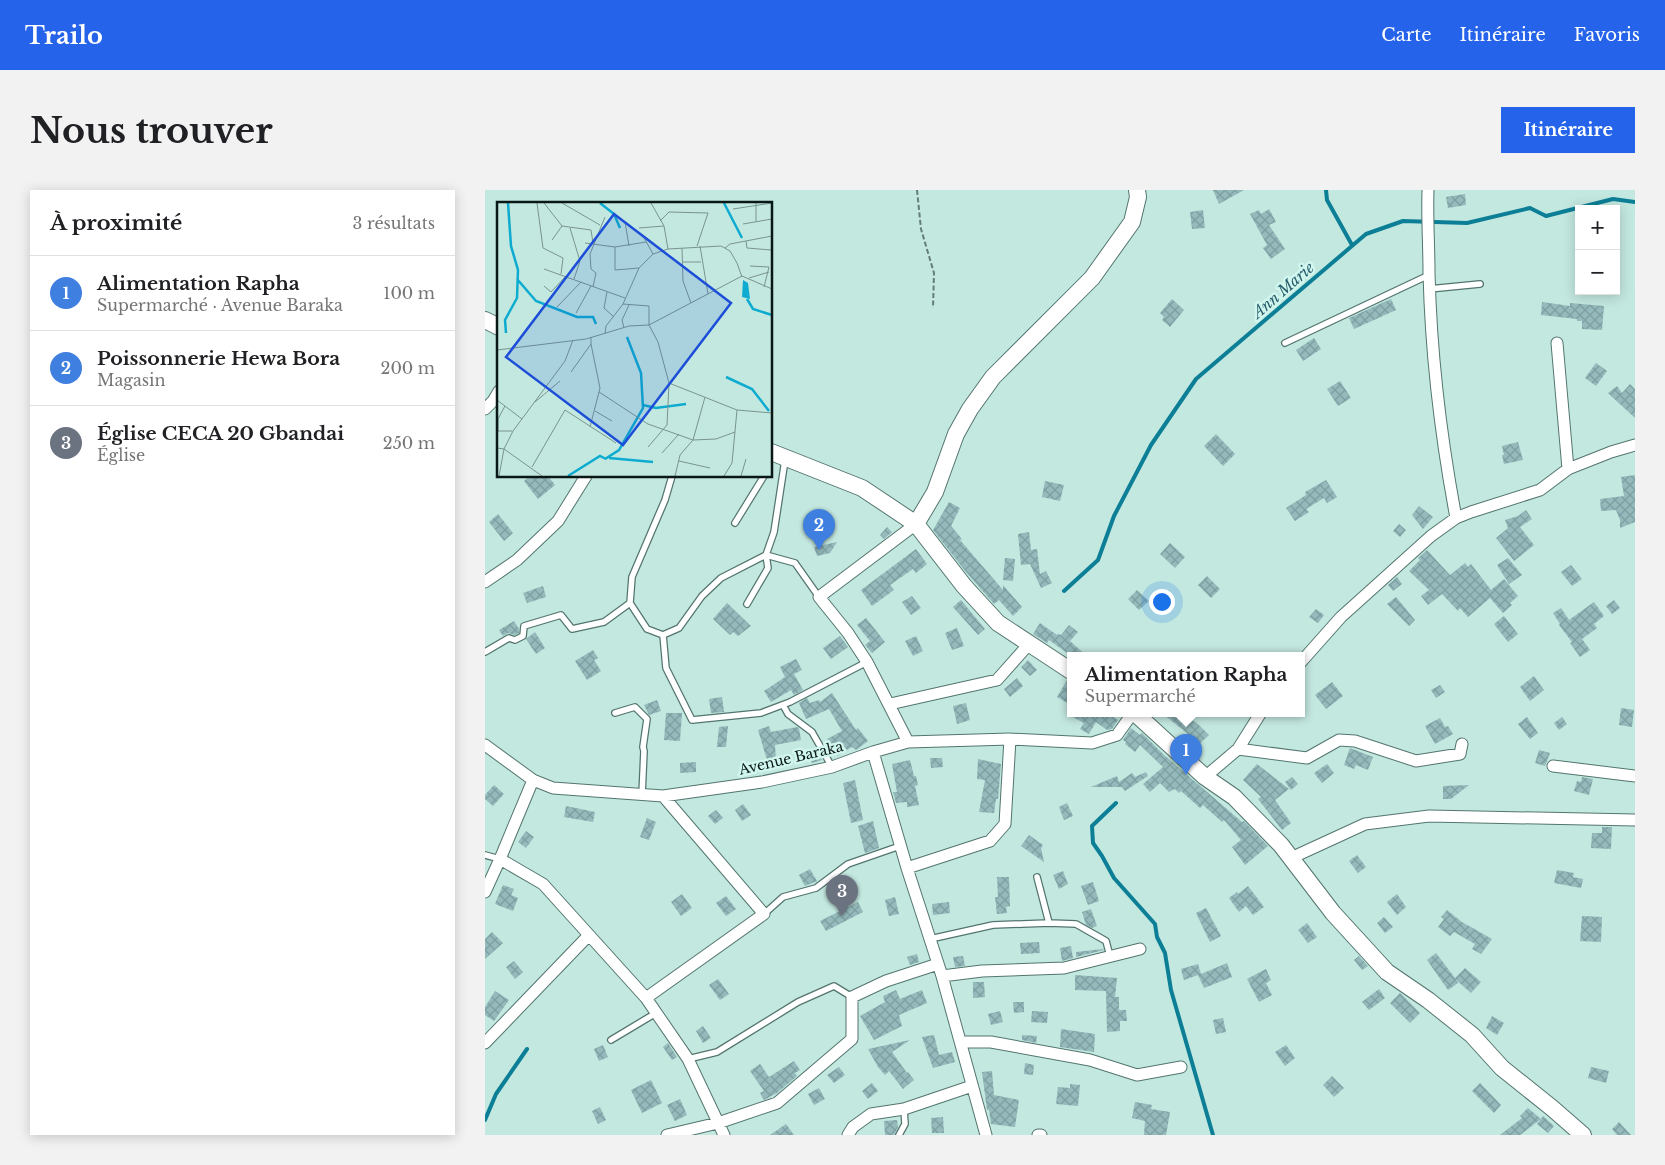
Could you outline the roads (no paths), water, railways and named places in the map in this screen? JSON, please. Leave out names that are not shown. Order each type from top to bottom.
[{"type":"street","points":[[1427,190],[1429,289],[1447,467],[1456,518]]},
{"type":"street","points":[[908,742],[867,662],[848,633],[819,598],[916,524],[935,492],[956,434],[970,409],[993,377],[1093,278],[1132,222],[1141,192]]},
{"type":"street","points":[[485,320],[497,326]]},
{"type":"street","points":[[1557,343],[1568,469]]},
{"type":"street","points":[[485,409],[497,394]]},
{"type":"street","points":[[1305,658],[1341,617],[1431,536],[1456,518],[1540,490],[1568,469],[1611,452],[1635,445]]},
{"type":"street","points":[[777,456],[862,488],[916,524],[964,586],[998,623],[1067,668]]},
{"type":"street","points":[[485,582],[517,560],[558,520],[585,478]]},
{"type":"street","points":[[890,704],[997,680],[1029,644]]},
{"type":"street","name":"Avenue Baraka","points":[[485,745],[533,780],[553,788],[663,796],[762,782],[832,767],[908,742],[1010,740],[1092,743],[1117,735],[1132,717]]},
{"type":"street","points":[[1137,717],[1205,778],[1234,797],[1281,845],[1333,913],[1387,972],[1428,1000],[1473,1035],[1502,1068],[1583,1135]]},
{"type":"street","points":[[1205,778],[1238,748],[1258,717]]},
{"type":"street","points":[[907,868],[990,841],[1005,824],[1010,740]]},
{"type":"street","points":[[1238,748],[1307,758],[1339,740],[1355,741],[1416,761],[1460,754],[1462,744]]},
{"type":"street","points":[[873,752],[900,846],[942,976],[986,1135]]},
{"type":"street","points":[[1553,766],[1635,776]]},
{"type":"street","points":[[485,892],[501,859],[533,780]]},
{"type":"street","points":[[646,998],[764,914],[663,796]]},
{"type":"street","points":[[1291,858],[1365,824],[1429,816],[1635,820]]},
{"type":"street","points":[[501,859],[543,884],[646,998],[689,1060],[724,1135]]},
{"type":"street","points":[[485,1043],[589,935]]},
{"type":"street","points":[[942,976],[982,971],[1064,968],[1140,949]]},
{"type":"street","points":[[667,1135],[718,1123],[777,1103],[852,1039],[852,996],[886,981],[938,964]]},
{"type":"street","points":[[961,1042],[991,1042],[1091,1060],[1137,1076],[1181,1067]]},
{"type":"street","points":[[848,1135],[853,1126],[871,1114],[904,1109],[972,1086]]},
{"type":"street","points":[[705,1135],[718,1123]]},
{"type":"lane","points":[[1285,343],[1429,275]]},
{"type":"lane","points":[[1429,289],[1481,284]]},
{"type":"lane","points":[[747,604],[769,568],[765,555],[774,532],[777,456]]},
{"type":"lane","points":[[672,478],[665,500],[632,577],[630,603],[647,630],[663,635],[679,628],[702,596],[721,578],[765,555],[795,564],[819,598]]},
{"type":"lane","points":[[735,523],[763,478]]},
{"type":"lane","points":[[485,652],[509,638],[515,640],[523,636],[524,626],[561,615],[571,629],[604,622],[630,603]]},
{"type":"lane","points":[[663,635],[666,668],[693,720],[761,713],[783,705],[867,662]]},
{"type":"lane","points":[[783,705],[788,714],[813,732],[832,767]]},
{"type":"lane","points":[[615,712],[635,707],[647,719],[643,748],[642,794]]},
{"type":"lane","points":[[764,914],[783,897],[816,888],[848,864],[900,846]]},
{"type":"lane","points":[[485,854],[501,859]]},
{"type":"lane","points":[[1037,877],[1049,923]]},
{"type":"lane","points":[[930,939],[993,925],[1075,924],[1106,941],[1110,956]]},
{"type":"lane","points":[[689,1060],[717,1052],[798,1002],[834,986],[852,996]]},
{"type":"lane","points":[[611,1040],[657,1014]]},
{"type":"lane","points":[[899,1135],[905,1124],[904,1109]]},
{"type":"waterway","points":[[1326,190],[1327,200],[1352,245]]},
{"type":"waterway","name":"Ann Marie","points":[[1064,591],[1098,560],[1114,516],[1151,445],[1196,379],[1366,234],[1403,221],[1467,223],[1530,208],[1546,216],[1613,199],[1635,202]]},
{"type":"waterway","points":[[1116,803],[1092,826],[1093,843],[1114,878],[1155,924],[1157,937],[1165,953],[1171,990],[1213,1135]]},
{"type":"waterway","points":[[485,1120],[496,1094],[527,1049]]},
{"type":"place","name":"Poissonnerie Hewa Bora","points":[[819,550]]},
{"type":"place","name":"Alimentation Rapha","points":[[1186,775]]},
{"type":"place","name":"Église CECA 20 Gbandai","points":[[842,916]]}]
